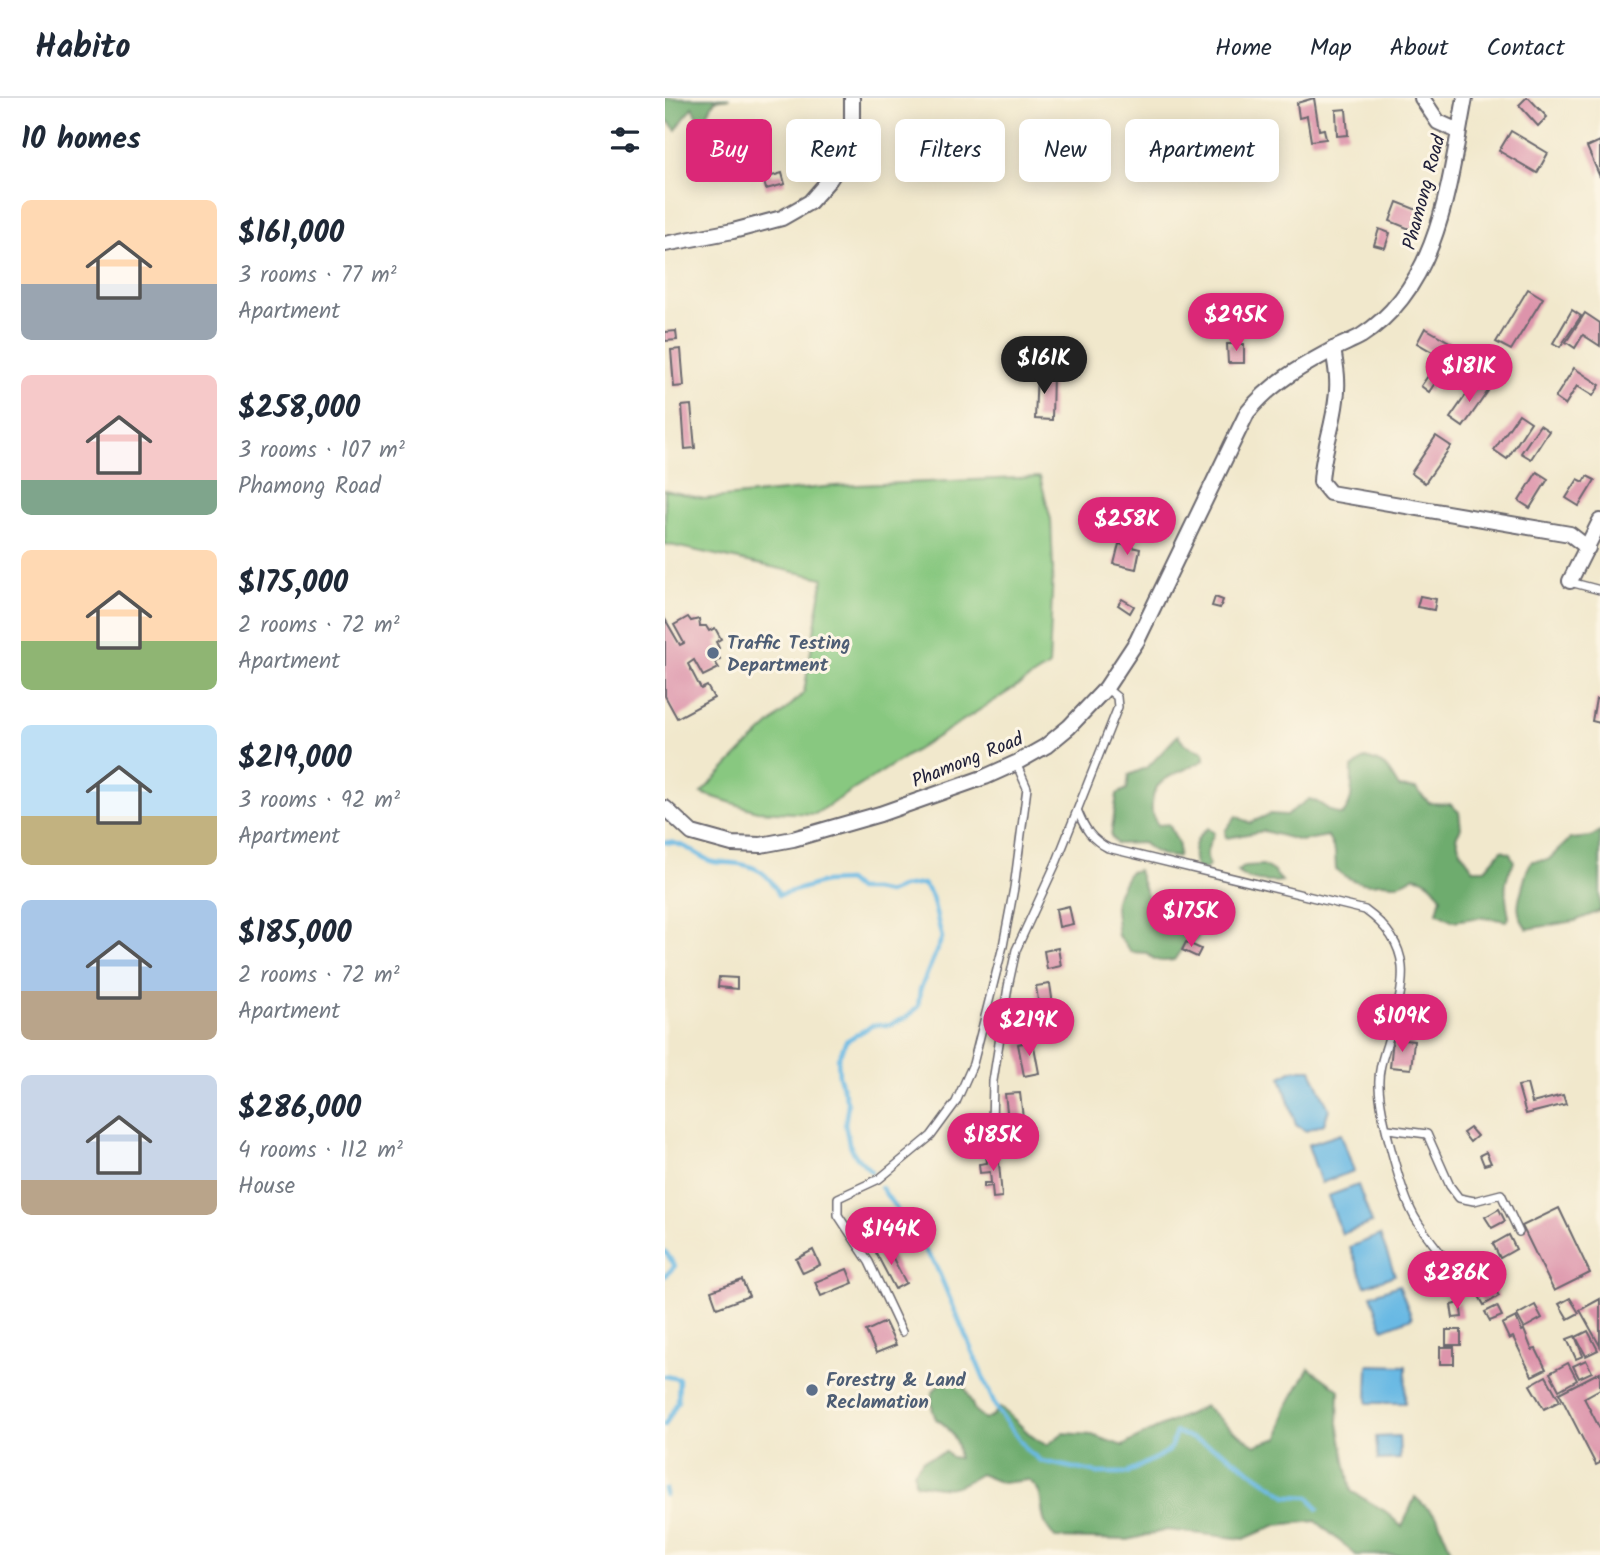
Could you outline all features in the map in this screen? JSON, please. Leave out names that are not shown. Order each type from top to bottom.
[{"type":"street","points":[[665,244],[733,232],[782,218],[810,202],[830,179],[852,144],[852,98]]},
{"type":"street","points":[[1422,98],[1438,122],[1458,131]]},
{"type":"street","name":"Phamong Road","points":[[665,808],[692,833],[732,844],[761,845],[793,839],[880,814],[1016,763],[1046,746],[1069,727],[1106,688],[1137,641],[1219,467],[1247,413],[1260,396],[1278,381],[1361,336],[1394,308],[1408,292],[1421,271],[1446,193],[1465,98]]},
{"type":"street","points":[[1333,349],[1337,371],[1336,400],[1321,464],[1321,482],[1330,494],[1570,534],[1588,548]]},
{"type":"street","points":[[1570,581],[1600,521]]},
{"type":"lane","points":[[1570,581],[1600,590]]},
{"type":"lane","points":[[992,1125],[993,1081],[1007,987],[1016,950],[1078,812],[1118,707],[1117,697],[1106,688]]},
{"type":"lane","points":[[902,1332],[869,1262],[838,1215],[838,1198],[879,1179],[931,1136],[956,1102],[973,1064],[1003,946],[1014,888],[1027,788],[1016,763]]},
{"type":"lane","points":[[1078,812],[1084,828],[1094,841],[1108,848],[1365,910],[1384,924],[1395,939],[1403,963],[1395,1014],[1381,1064],[1379,1086],[1398,1171],[1412,1211],[1441,1254]]},
{"type":"lane","points":[[1388,1129],[1427,1134],[1450,1186],[1459,1198],[1474,1201],[1501,1194],[1519,1232]]},
{"type":"green space","points":[[665,98],[730,98],[715,100],[705,119],[699,119],[692,107],[676,130],[665,118]]},
{"type":"green space","points":[[1040,477],[1051,520],[1053,569],[1049,666],[815,814],[757,811],[701,793],[804,693],[823,578],[665,544],[665,490],[704,499],[835,486]]},
{"type":"green space","points":[[1178,735],[1186,745],[1204,752],[1204,760],[1163,781],[1153,794],[1152,807],[1158,825],[1169,824],[1179,845],[1178,857],[1159,854],[1143,843],[1117,844],[1111,836],[1117,794],[1127,789],[1129,775],[1148,767]]},
{"type":"green space","points":[[1365,758],[1386,768],[1399,787],[1416,789],[1429,803],[1450,804],[1459,812],[1461,828],[1456,837],[1460,850],[1473,869],[1485,869],[1502,850],[1510,853],[1514,862],[1506,882],[1509,917],[1506,921],[1483,917],[1453,921],[1437,912],[1441,897],[1436,889],[1419,877],[1414,876],[1396,884],[1357,882],[1336,870],[1335,852],[1328,836],[1301,841],[1264,831],[1226,838],[1225,831],[1236,816],[1250,823],[1270,814],[1286,815],[1309,799],[1342,815],[1351,799],[1352,768]]},
{"type":"green space","points":[[1208,828],[1214,833],[1207,852],[1209,865],[1205,870],[1196,868],[1194,851],[1200,836]]},
{"type":"green space","points":[[1600,831],[1600,911],[1575,921],[1527,929],[1518,905],[1532,861],[1548,860],[1570,839],[1591,837]]},
{"type":"green space","points":[[1263,865],[1282,881],[1252,880],[1237,871],[1246,866]]},
{"type":"green space","points":[[1138,870],[1151,902],[1164,917],[1184,925],[1197,925],[1201,933],[1192,945],[1186,943],[1174,960],[1159,961],[1147,953],[1131,952],[1118,936],[1115,899],[1129,872]]},
{"type":"green space","points":[[1309,1368],[1339,1390],[1338,1423],[1351,1491],[1385,1511],[1402,1527],[1415,1497],[1437,1517],[1453,1555],[1356,1555],[1316,1521],[1276,1525],[1244,1539],[1167,1530],[1128,1540],[1055,1538],[1045,1523],[1037,1490],[1028,1480],[1002,1483],[980,1474],[949,1488],[915,1483],[914,1472],[923,1460],[946,1452],[951,1457],[958,1458],[953,1436],[946,1426],[936,1419],[931,1404],[936,1388],[952,1375],[961,1378],[975,1411],[985,1419],[1000,1408],[1034,1438],[1047,1445],[1063,1433],[1092,1435],[1123,1446],[1205,1406],[1231,1429],[1255,1445],[1279,1438],[1285,1410]]},
{"type":"water","points":[[1293,1070],[1311,1070],[1329,1109],[1324,1124],[1306,1131],[1296,1125],[1281,1077]]},
{"type":"water","points":[[1341,1134],[1354,1171],[1321,1183],[1308,1145]]},
{"type":"water","points":[[1358,1185],[1372,1223],[1342,1234],[1328,1196]]},
{"type":"water","points":[[1380,1235],[1395,1275],[1365,1286],[1350,1247]]},
{"type":"water","points":[[1399,1285],[1412,1318],[1383,1329],[1371,1295]]},
{"type":"water","points":[[1368,1365],[1406,1366],[1405,1403],[1367,1403]]},
{"type":"water","points":[[1399,1436],[1400,1459],[1378,1460],[1376,1437]]},
{"type":"building","points":[[1314,98],[1319,130],[1324,129],[1326,139],[1311,141],[1307,116],[1299,118],[1297,103]]},
{"type":"building","points":[[1526,98],[1547,117],[1538,126],[1519,105]]},
{"type":"building","points":[[1346,109],[1348,135],[1337,136],[1336,110]]},
{"type":"building","points":[[1511,131],[1548,153],[1537,173],[1499,151]]},
{"type":"building","points":[[1600,141],[1600,177],[1587,147]]},
{"type":"building","points":[[782,173],[785,184],[766,189],[764,182],[772,182],[772,176]]},
{"type":"building","points":[[1397,202],[1420,211],[1412,230],[1390,221]]},
{"type":"building","points":[[1379,229],[1390,233],[1385,248],[1374,245]]},
{"type":"building","points":[[1528,289],[1543,298],[1511,350],[1496,342]]},
{"type":"building","points":[[1572,310],[1581,316],[1560,347],[1553,343]]},
{"type":"building","points":[[1585,313],[1600,323],[1600,346],[1583,335],[1575,348],[1566,342]]},
{"type":"building","points":[[1425,328],[1451,343],[1443,358],[1417,343]]},
{"type":"building","points":[[676,331],[677,340],[665,341],[665,332]]},
{"type":"building","points":[[1227,344],[1244,344],[1244,363],[1228,363]]},
{"type":"building","points":[[681,349],[684,386],[674,387],[671,350]]},
{"type":"building","points":[[1437,363],[1445,368],[1429,392],[1421,386]]},
{"type":"building","points":[[1574,368],[1600,385],[1593,396],[1577,386],[1565,405],[1555,398]]},
{"type":"building","points":[[1037,372],[1053,372],[1052,420],[1035,419]]},
{"type":"building","points":[[1475,382],[1488,391],[1463,427],[1450,418]]},
{"type":"building","points":[[691,405],[695,448],[685,449],[682,406]]},
{"type":"building","points":[[1519,414],[1531,422],[1507,459],[1494,450]]},
{"type":"building","points":[[1540,425],[1549,431],[1531,459],[1521,453]]},
{"type":"building","points":[[1436,436],[1451,446],[1425,483],[1411,473]]},
{"type":"building","points":[[1537,472],[1548,479],[1530,508],[1519,501]]},
{"type":"building","points":[[1587,476],[1595,480],[1579,506],[1566,498],[1578,479],[1584,482]]},
{"type":"building","points":[[1117,506],[1132,511],[1125,534],[1110,529]]},
{"type":"building","points":[[1119,544],[1140,549],[1136,569],[1114,564]]},
{"type":"building","points":[[1420,596],[1436,599],[1434,610],[1417,607]]},
{"type":"building","points":[[1215,597],[1223,600],[1220,608],[1212,606]]},
{"type":"building","points":[[1122,599],[1134,606],[1130,613],[1118,605]]},
{"type":"building","points":[[688,617],[691,621],[699,619],[700,626],[706,626],[709,631],[715,628],[721,639],[716,642],[719,648],[715,650],[720,659],[715,662],[719,668],[703,676],[694,660],[688,664],[701,689],[707,686],[714,698],[677,718],[665,696],[665,619],[680,645],[684,643],[674,625]]},
{"type":"building","points":[[1596,699],[1600,699],[1600,723],[1592,721]]},
{"type":"building","points":[[1069,906],[1073,924],[1059,927],[1056,909]]},
{"type":"building","points":[[1186,942],[1201,949],[1197,957],[1182,950]]},
{"type":"building","points":[[1058,948],[1061,966],[1047,969],[1044,951]]},
{"type":"building","points":[[719,977],[737,978],[737,989],[718,987]]},
{"type":"building","points":[[1050,984],[1055,1019],[1041,1021],[1036,986]]},
{"type":"building","points":[[1393,1039],[1414,1041],[1411,1069],[1390,1067]]},
{"type":"building","points":[[1033,1041],[1039,1073],[1024,1076],[1018,1044]]},
{"type":"building","points":[[1527,1084],[1532,1103],[1563,1095],[1566,1104],[1526,1114],[1518,1086]]},
{"type":"building","points":[[1020,1093],[1024,1126],[1009,1128],[1005,1094]]},
{"type":"building","points":[[1470,1128],[1477,1136],[1470,1142],[1463,1133]]},
{"type":"building","points":[[998,1152],[1002,1197],[993,1198],[992,1186],[984,1187],[984,1183],[991,1183],[990,1172],[980,1173],[979,1164],[987,1163],[986,1153]]},
{"type":"building","points":[[1486,1152],[1491,1163],[1484,1165],[1480,1155]]},
{"type":"building","points":[[1559,1208],[1590,1273],[1554,1291],[1522,1226]]},
{"type":"building","points":[[1499,1209],[1505,1221],[1492,1228],[1485,1217]]},
{"type":"building","points":[[1509,1235],[1516,1249],[1500,1258],[1493,1244]]},
{"type":"building","points":[[886,1245],[906,1283],[895,1289],[875,1251]]},
{"type":"building","points":[[813,1250],[820,1265],[803,1273],[796,1259]]},
{"type":"building","points":[[847,1269],[853,1283],[821,1296],[815,1282]]},
{"type":"building","points":[[742,1280],[749,1296],[717,1308],[711,1291]]},
{"type":"building","points":[[1489,1281],[1499,1296],[1484,1305],[1475,1289]]},
{"type":"building","points":[[1570,1298],[1579,1313],[1568,1319],[1559,1304]]},
{"type":"building","points":[[1600,1299],[1600,1346],[1580,1310]]},
{"type":"building","points":[[1460,1303],[1462,1317],[1453,1318],[1451,1305]]},
{"type":"building","points":[[1535,1305],[1542,1318],[1524,1328],[1517,1315]]},
{"type":"building","points":[[1497,1306],[1502,1316],[1490,1321],[1485,1312]]},
{"type":"building","points":[[1516,1317],[1532,1350],[1536,1349],[1546,1369],[1532,1376],[1513,1337],[1509,1339],[1502,1324]]},
{"type":"building","points":[[885,1322],[896,1345],[876,1353],[866,1331]]},
{"type":"building","points":[[1446,1330],[1461,1330],[1461,1345],[1446,1345]]},
{"type":"building","points":[[1588,1331],[1598,1350],[1586,1356],[1576,1337]]},
{"type":"building","points":[[1575,1336],[1583,1356],[1576,1359],[1567,1339]]},
{"type":"building","points":[[1440,1347],[1454,1347],[1454,1364],[1440,1364]]},
{"type":"building","points":[[1586,1360],[1592,1372],[1579,1378],[1573,1366]]},
{"type":"building","points":[[1568,1363],[1577,1380],[1559,1390],[1550,1373]]},
{"type":"building","points":[[1600,1372],[1600,1389],[1584,1398],[1600,1429],[1600,1463],[1596,1465],[1559,1393]]},
{"type":"building","points":[[1546,1376],[1560,1401],[1544,1409],[1530,1385]]},
{"type":"waterway","points":[[665,842],[683,846],[713,862],[755,868],[771,881],[779,895],[824,882],[847,881],[857,890],[888,893],[902,887],[923,884],[932,897],[942,938],[920,990],[918,1007],[907,1017],[889,1025],[873,1025],[846,1041],[838,1058],[839,1076],[848,1104],[845,1124],[849,1143],[855,1155],[871,1171]]},
{"type":"waterway","points":[[881,1187],[936,1266],[997,1410],[1027,1450],[1041,1461],[1097,1473],[1127,1473],[1169,1451],[1176,1432],[1222,1451],[1287,1496],[1309,1497],[1318,1509]]},
{"type":"waterway","points":[[665,1251],[675,1266],[665,1276]]},
{"type":"waterway","points":[[665,1376],[679,1379],[678,1401],[665,1425]]},
{"type":"waterway","points":[[665,1489],[665,1495]]},
{"type":"place","name":"Traffic Testing Department","points":[[713,653]]},
{"type":"place","name":"Forestry & Land Reclamation","points":[[812,1390]]}]
